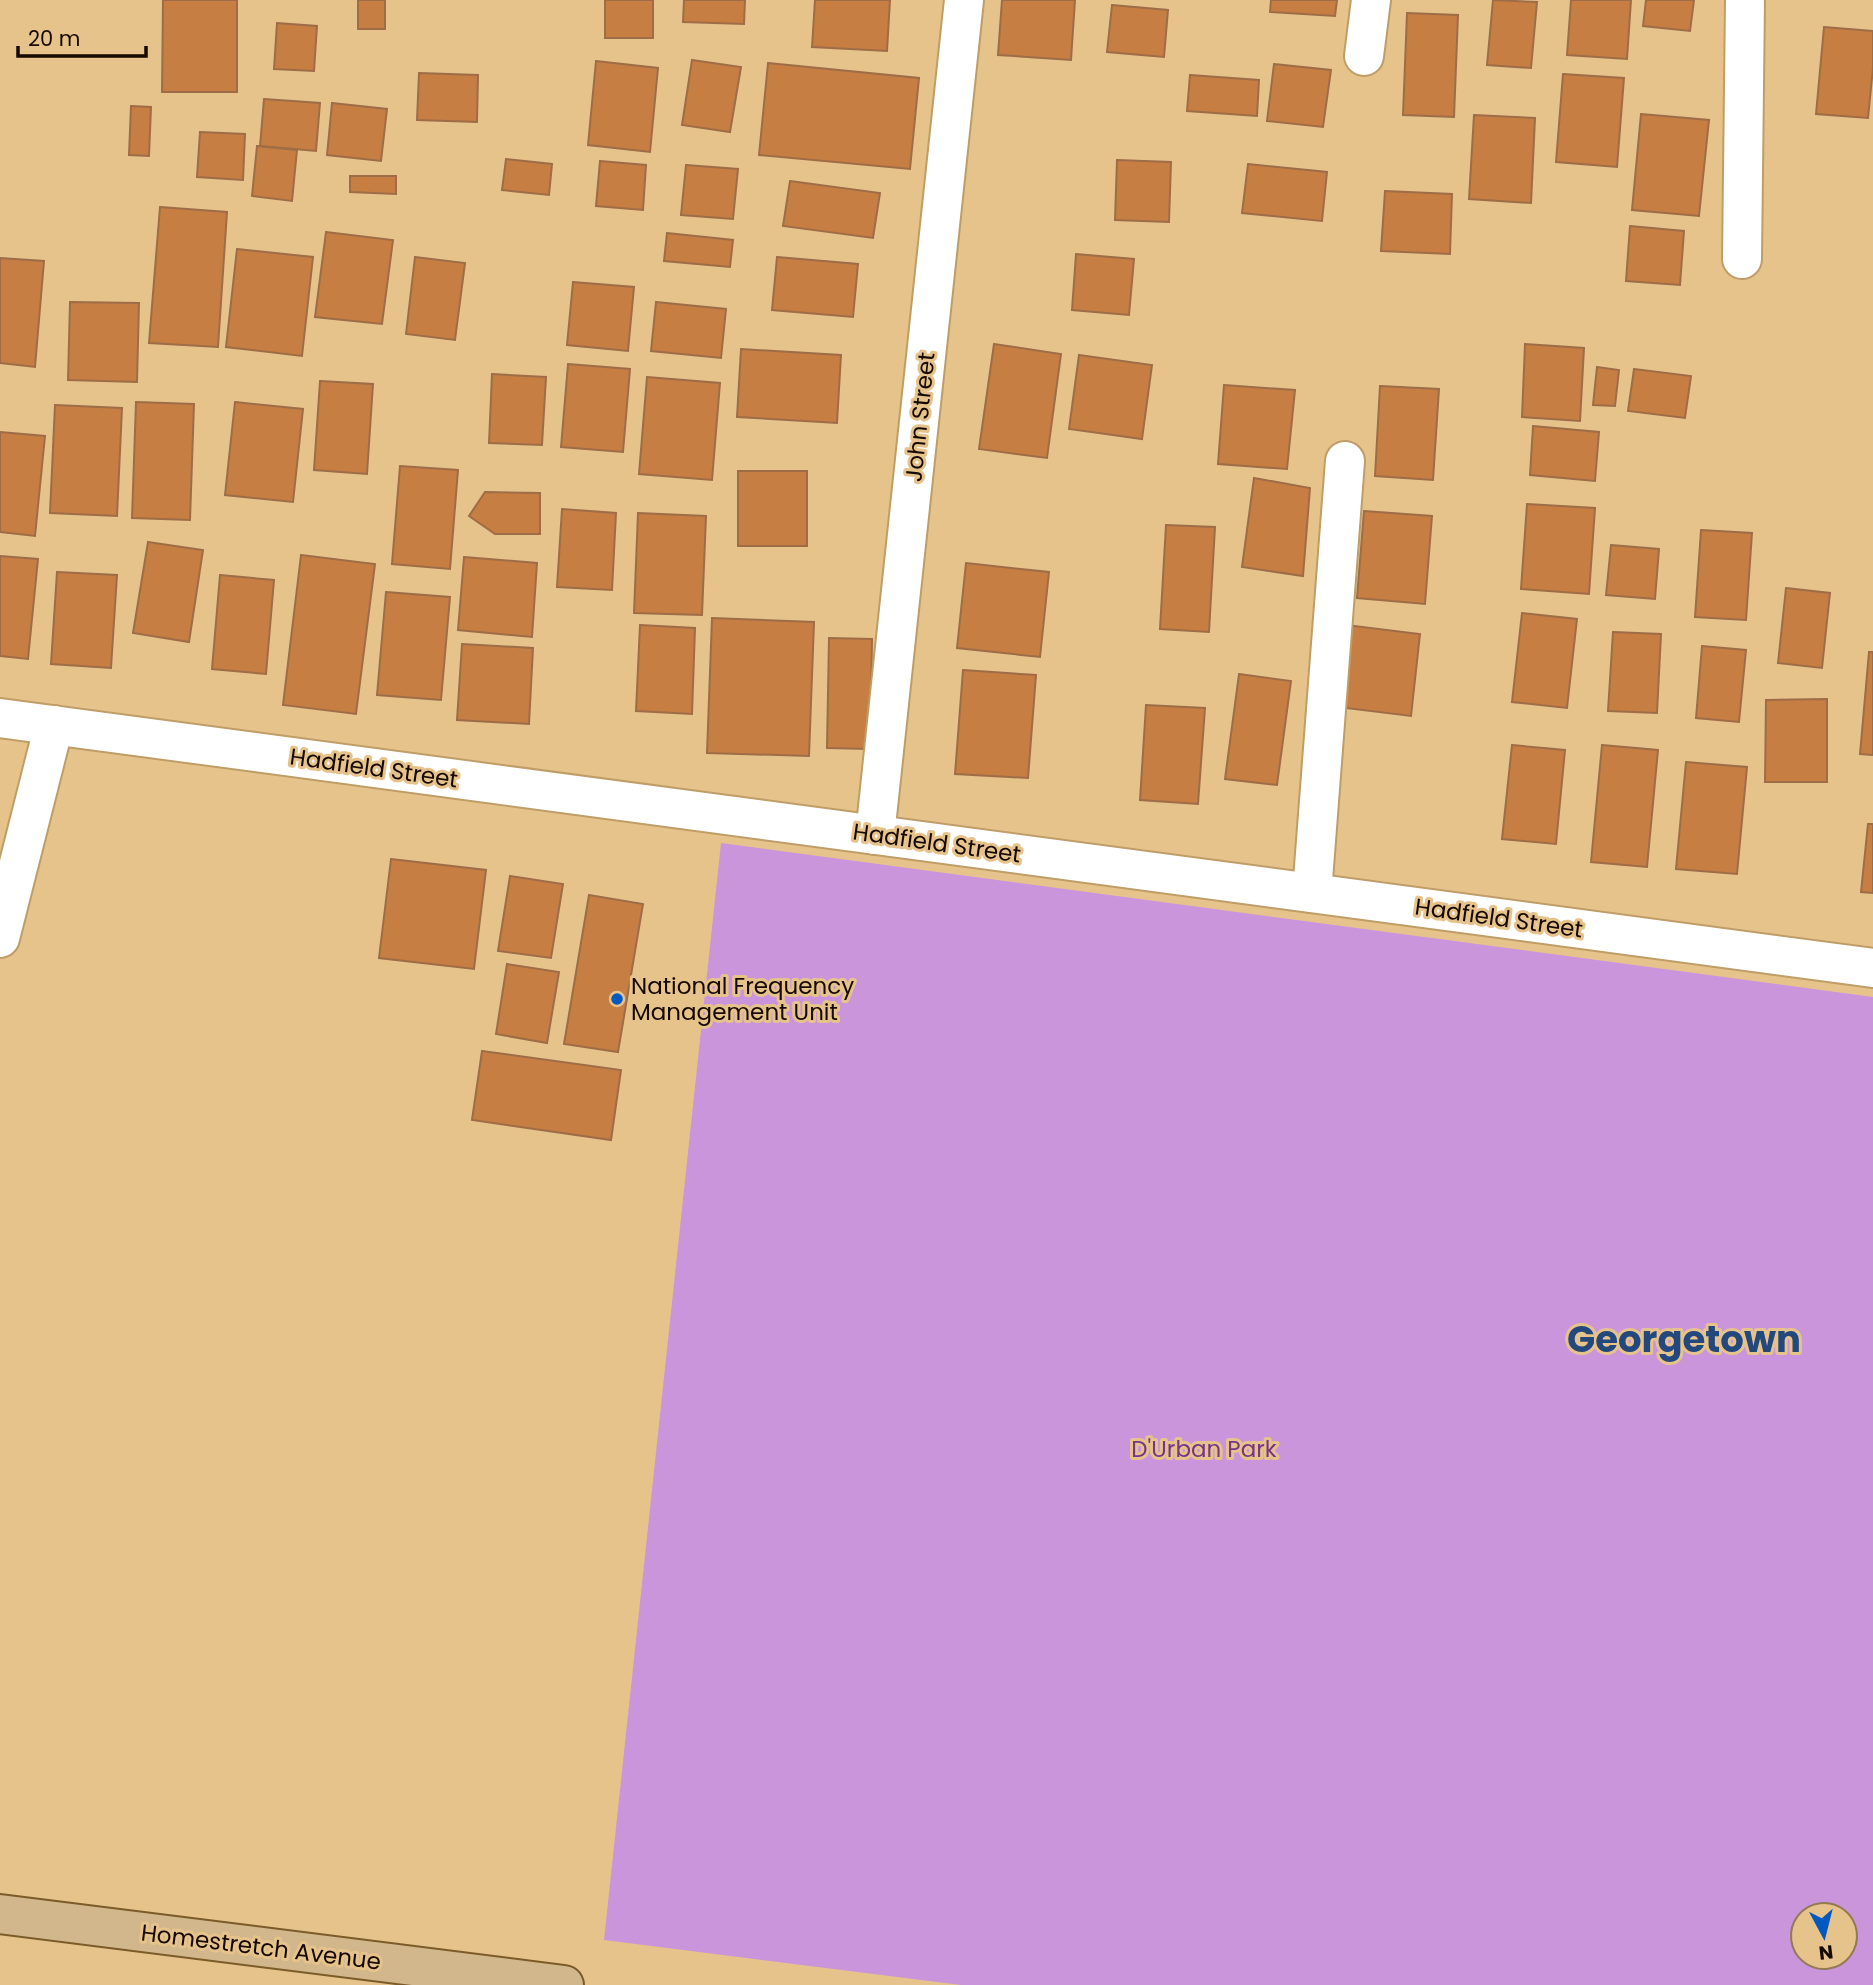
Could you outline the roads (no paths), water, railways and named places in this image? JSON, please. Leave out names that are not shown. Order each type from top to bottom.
[{"type":"main road","name":"Homestretch Avenue","points":[[0,1914],[564,1985]]},
{"type":"street","name":"John Street","points":[[876,835],[964,0]]},
{"type":"street","points":[[1364,56],[1371,0]]},
{"type":"street","points":[[1742,259],[1745,0]]},
{"type":"street","points":[[1312,893],[1345,461]]},
{"type":"street","name":"Hadfield Street","points":[[0,718],[1873,968]]},
{"type":"street","points":[[0,938],[54,725]]},
{"type":"place","name":"National Frequency Management Unit","points":[[617,999]]},
{"type":"district","name":"Georgetown","points":[[1684,1339]]},
{"type":"park label","name":"D'Urban Park","points":[[1204,1449]]}]
